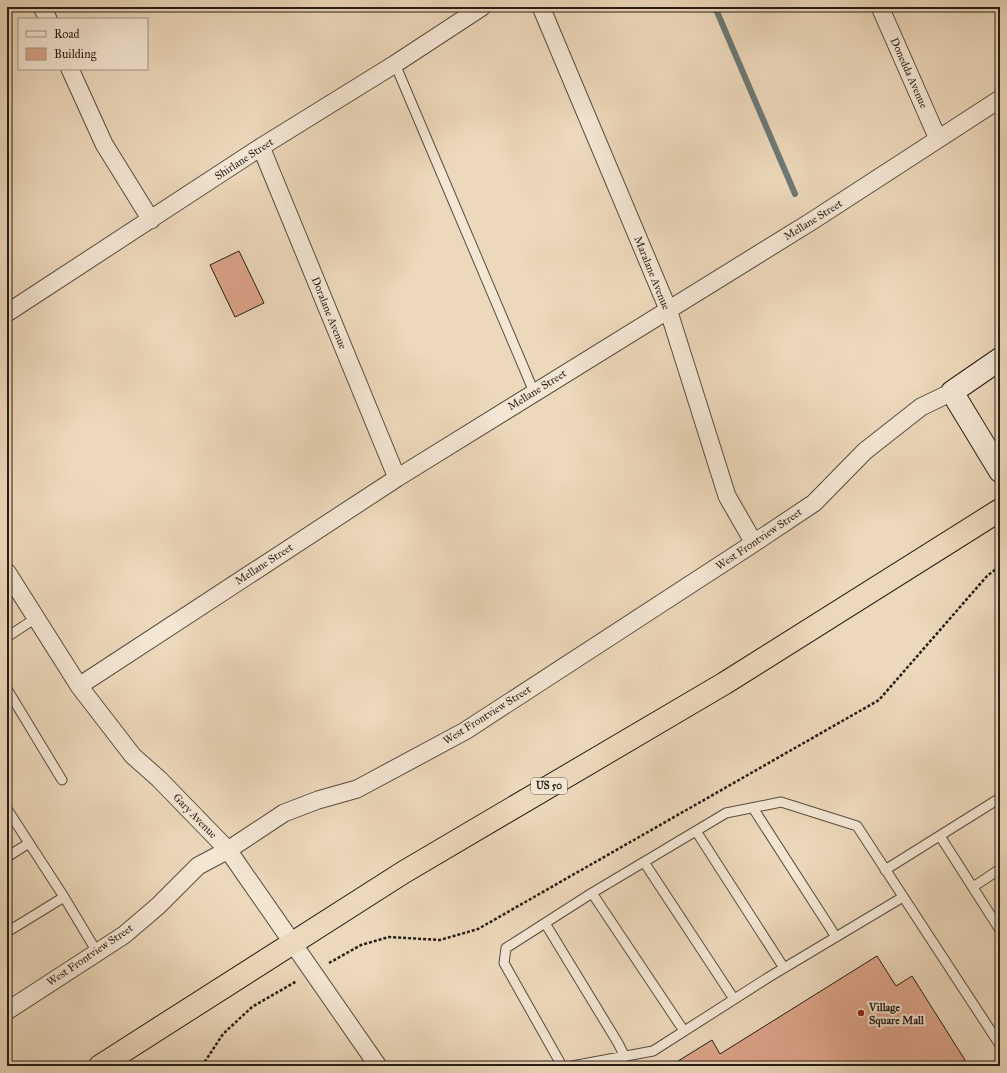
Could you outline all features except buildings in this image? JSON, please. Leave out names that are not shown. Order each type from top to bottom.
[{"type":"highway","name":"US 50","points":[[100,1066],[404,872],[725,682],[1000,510]]},
{"type":"street","points":[[42,7],[48,18]]},
{"type":"street","name":"Shirlane Street","points":[[7,313],[482,7]]},
{"type":"street","name":"Maralane Avenue","points":[[540,7],[668,309],[727,496],[754,543]]},
{"type":"street","name":"Donedda Avenue","points":[[880,7],[938,139]]},
{"type":"street","points":[[70,70],[104,144],[151,220]]},
{"type":"street","name":"Mellane Street","points":[[78,686],[397,478],[812,221],[1000,99]]},
{"type":"street","name":"Doralane Avenue","points":[[261,148],[397,478]]},
{"type":"street","points":[[1000,359],[952,392],[1000,471]]},
{"type":"street","name":"West Frontview Street","points":[[7,1011],[124,935],[158,906],[198,866],[228,850],[284,813],[318,800],[357,789],[465,732],[754,543],[814,502],[865,451],[921,407],[952,392]]},
{"type":"street","name":"Gary Avenue","points":[[7,572],[78,686],[133,756],[159,779],[228,850],[378,1066]]},
{"type":"lane","points":[[395,64],[534,392]]},
{"type":"lane","points":[[7,637],[36,618]]},
{"type":"lane","points":[[7,689],[62,780]]},
{"type":"lane","points":[[885,870],[1000,798]]},
{"type":"lane","points":[[562,1066],[504,963],[506,948],[592,893],[726,813],[781,802],[857,826],[1000,1045]]},
{"type":"lane","points":[[753,808],[836,937]]},
{"type":"lane","points":[[7,809],[64,897],[97,952]]},
{"type":"lane","points":[[696,831],[784,968]]},
{"type":"lane","points":[[940,836],[1000,930]]},
{"type":"lane","points":[[7,857],[29,843]]},
{"type":"lane","points":[[644,862],[734,999]]},
{"type":"lane","points":[[973,887],[999,872]]},
{"type":"lane","points":[[592,893],[684,1031]]},
{"type":"lane","points":[[7,932],[64,897]]},
{"type":"lane","points":[[572,1066],[653,1051],[784,968],[903,897]]},
{"type":"lane","points":[[545,923],[625,1057]]},
{"type":"path","points":[[335,960],[361,945],[389,937],[440,940],[478,929],[879,700],[987,576],[1000,566]]},
{"type":"path","points":[[202,1066],[222,1034],[252,1007],[289,986]]},
{"type":"waterway","points":[[715,7],[795,194]]},
{"type":"place","name":"Village Square Mall","points":[[861,1013]]}]
